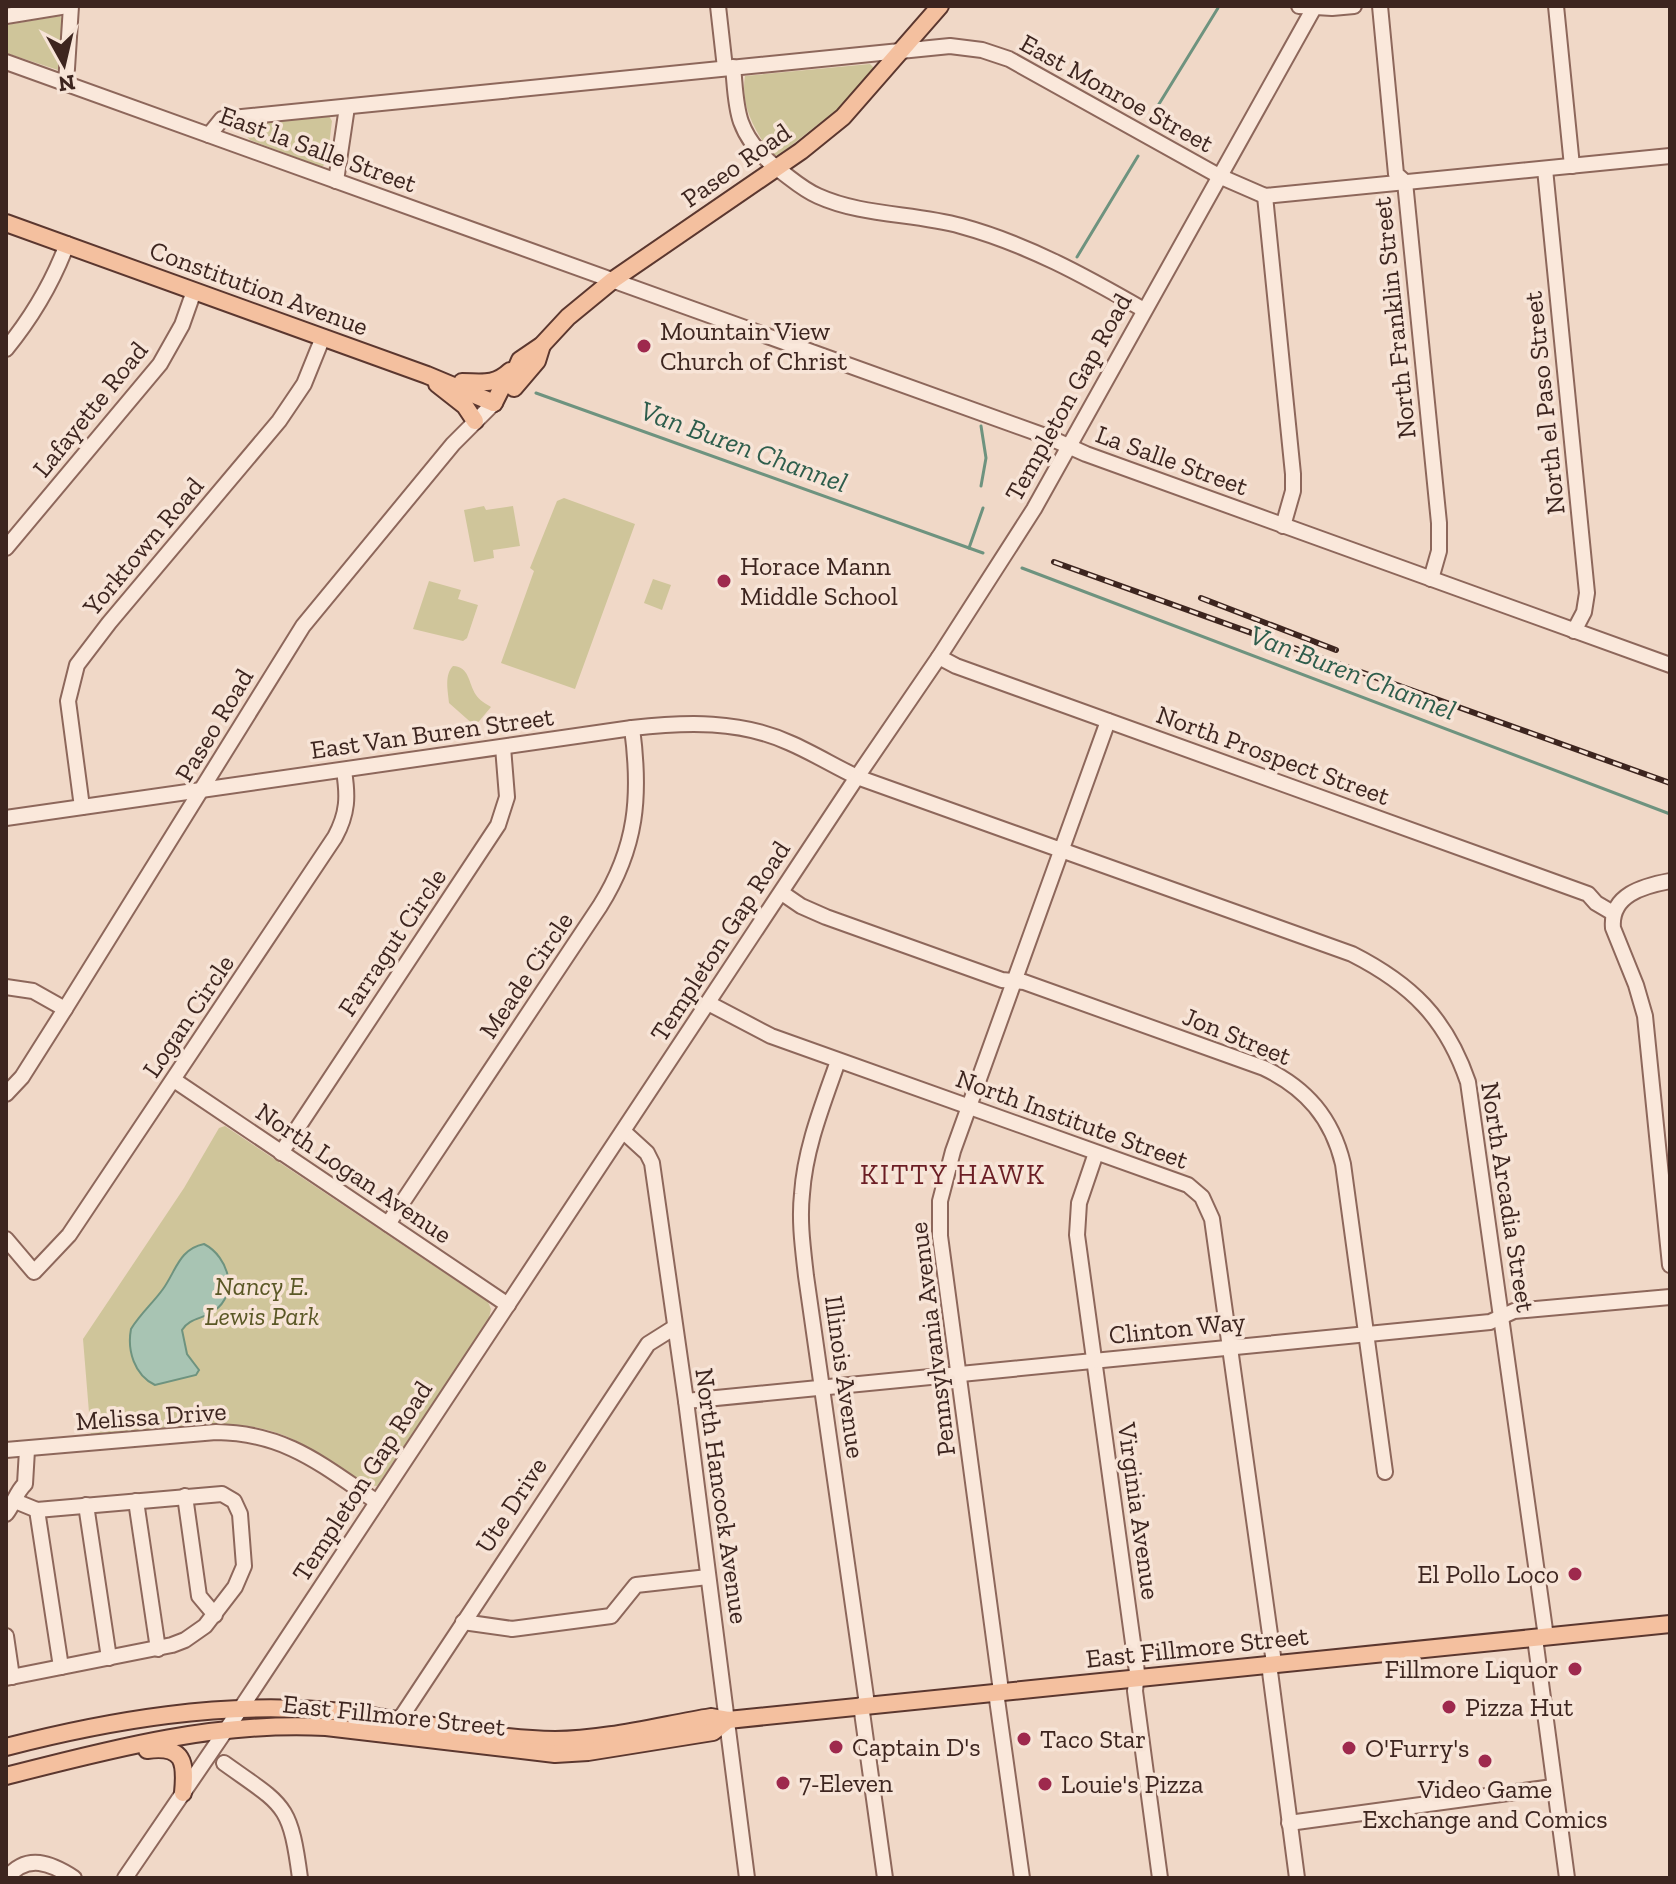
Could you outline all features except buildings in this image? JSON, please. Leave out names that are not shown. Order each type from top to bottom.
[{"type":"main road","name":"Paseo Road","points":[[494,403],[520,360],[542,345],[568,317],[613,280],[801,151],[843,117],[940,6]]},
{"type":"main road","name":"Constitution Avenue","points":[[6,223],[427,375],[494,403]]},
{"type":"main road","name":"Paseo Road","points":[[494,403],[509,394],[537,361],[542,345]]},
{"type":"main road","points":[[448,383],[494,382],[509,373],[520,360]]},
{"type":"main road","points":[[427,375],[460,401],[475,421]]},
{"type":"main road","name":"East Fillmore Street","points":[[6,1747],[79,1730],[241,1708],[334,1712],[556,1740],[586,1738],[711,1717],[728,1720],[1670,1624]]},
{"type":"main road","name":"East Fillmore Street","points":[[6,1776],[145,1741],[227,1729],[301,1725],[555,1754],[588,1752],[713,1732],[728,1720]]},
{"type":"main road","points":[[94,1754],[170,1750],[183,1762],[183,1793]]},
{"type":"street","points":[[6,16],[69,6],[66,84]]},
{"type":"street","points":[[718,6],[741,124],[761,157],[800,186],[829,201],[940,221],[1014,244],[1087,277],[1144,310]]},
{"type":"street","points":[[1309,7],[1354,6]]},
{"type":"street","name":"North Franklin Street","points":[[1380,6],[1396,174],[1405,182],[1440,539],[1431,579]]},
{"type":"street","points":[[1556,6],[1572,166]]},
{"type":"street","name":"Templeton Gap Road","points":[[125,1878],[624,1132],[1034,509],[1309,7]]},
{"type":"street","name":"East Monroe Street","points":[[209,135],[222,119],[902,50],[967,47],[1009,59],[1219,176],[1265,196],[1670,156]]},
{"type":"street","name":"East la Salle Street","points":[[6,62],[613,280]]},
{"type":"street","points":[[336,181],[347,107]]},
{"type":"street","name":"North el Paso Street","points":[[1545,169],[1587,593],[1584,612],[1574,631]]},
{"type":"street","points":[[1265,196],[1293,474],[1293,491],[1283,526]]},
{"type":"street","points":[[6,349],[36,311],[67,244]]},
{"type":"street","name":"La Salle Street","points":[[613,280],[1670,665]]},
{"type":"street","name":"Lafayette Road","points":[[6,548],[160,364],[176,337],[194,291]]},
{"type":"street","name":"Yorktown Road","points":[[82,807],[68,701],[77,665],[100,633],[279,421],[304,384],[323,337]]},
{"type":"street","name":"Paseo Road","points":[[6,1094],[22,1077],[303,626],[453,444],[494,403]]},
{"type":"street","name":"North Prospect Street","points":[[939,657],[956,666],[1592,897],[1601,894],[1616,908]]},
{"type":"street","name":"Pennsylvania Avenue","points":[[1022,1878],[940,1218],[947,1169],[1108,721]]},
{"type":"street","name":"East Van Buren Street","points":[[6,818],[632,728],[698,723],[738,727],[790,743],[857,777]]},
{"type":"street","name":"Meade Circle","points":[[388,1224],[621,870],[633,832],[635,811],[637,773],[632,728]]},
{"type":"street","name":"Farragut Circle","points":[[281,1153],[498,825],[505,810],[508,782],[503,747]]},
{"type":"street","name":"Logan Circle","points":[[6,1239],[34,1272],[69,1235],[335,837],[346,815],[348,803],[344,771]]},
{"type":"street","name":"North Arcadia Street","points":[[857,777],[1352,954],[1385,972],[1415,994],[1449,1039],[1468,1082],[1502,1316],[1540,1637],[1553,1787],[1567,1878]]},
{"type":"street","points":[[1670,881],[1638,889],[1616,908],[1613,928],[1645,1016],[1670,1265]]},
{"type":"street","name":"Jon Street","points":[[782,893],[826,917],[1001,980],[1027,983],[1264,1068],[1310,1099],[1332,1131],[1340,1153],[1385,1472]]},
{"type":"street","points":[[6,987],[33,991],[65,1009]]},
{"type":"street","name":"North Institute Street","points":[[708,1003],[771,1036],[1188,1185],[1202,1197],[1212,1219],[1230,1347],[1297,1878]]},
{"type":"street","name":"Illinois Avenue","points":[[838,1061],[810,1143],[801,1198],[804,1261],[823,1387],[885,1878]]},
{"type":"street","name":"North Logan Avenue","points":[[174,1080],[508,1305]]},
{"type":"street","name":"North Hancock Avenue","points":[[624,1132],[647,1153],[652,1163],[747,1878]]},
{"type":"street","name":"Virginia Avenue","points":[[1096,1153],[1079,1203],[1076,1222],[1137,1679],[1135,1691],[1160,1878]]},
{"type":"street","name":"Clinton Way","points":[[686,1401],[1490,1322],[1514,1311],[1670,1297]]},
{"type":"street","name":"Ute Drive","points":[[398,1722],[648,1344],[675,1327]]},
{"type":"street","name":"Melissa Drive","points":[[17,1450],[216,1432],[250,1434],[269,1437],[303,1452],[377,1502]]},
{"type":"street","points":[[6,1514],[25,1484],[17,1450]]},
{"type":"street","points":[[6,1636],[9,1677],[158,1649],[185,1640],[215,1615],[235,1587],[244,1566],[240,1514],[234,1501],[222,1494],[37,1510],[17,1496]]},
{"type":"street","points":[[185,1496],[199,1596],[215,1615]]},
{"type":"street","points":[[136,1501],[158,1649]]},
{"type":"street","points":[[86,1505],[109,1658]]},
{"type":"street","points":[[37,1510],[61,1667]]},
{"type":"street","points":[[463,1622],[512,1629],[611,1616],[636,1585],[708,1577]]},
{"type":"street","points":[[224,1763],[278,1802],[286,1812],[295,1842],[300,1878]]},
{"type":"street","points":[[1289,1823],[1553,1787]]},
{"type":"street","points":[[7,1878],[18,1866],[42,1862],[55,1865],[74,1878]]},
{"type":"green space","points":[[60,16],[63,20],[58,70],[6,53],[6,25]]},
{"type":"green space","points":[[870,64],[874,68],[872,72],[839,108],[779,155],[772,155],[747,108],[745,76]]},
{"type":"green space","points":[[329,116],[332,121],[327,162],[322,167],[250,140],[245,134],[250,123]]},
{"type":"green space","points":[[564,498],[635,524],[575,689],[501,663],[534,571],[530,568],[557,501]]},
{"type":"green space","points":[[484,506],[486,510],[513,506],[520,546],[493,550],[494,558],[474,562],[464,510]]},
{"type":"green space","points":[[653,579],[671,585],[662,610],[644,603]]},
{"type":"green space","points":[[429,581],[461,590],[458,599],[478,605],[467,638],[463,641],[413,629]]},
{"type":"green space","points":[[453,666],[466,672],[477,697],[491,707],[475,726],[449,703],[448,678]]},
{"type":"green space","name":"Nancy E. Lewis Park","points":[[225,1126],[488,1302],[491,1309],[488,1322],[377,1486],[365,1485],[298,1442],[253,1427],[207,1424],[91,1437],[83,1339],[184,1188],[219,1128]]},
{"type":"shaded area","points":[[204,1244],[225,1266],[228,1276],[226,1295],[214,1311],[188,1323],[182,1330],[187,1354],[199,1370],[196,1375],[155,1385],[142,1375],[134,1361],[130,1345],[131,1329],[163,1289],[183,1256]]},
{"type":"waterway","points":[[1151,117],[1218,8]]},
{"type":"waterway","points":[[1077,257],[1138,156]]},
{"type":"waterway","name":"Van Buren Channel","points":[[536,393],[983,553]]},
{"type":"waterway","points":[[981,426],[986,458],[981,486]]},
{"type":"waterway","points":[[969,548],[983,508]]},
{"type":"waterway","name":"Van Buren Channel","points":[[1022,568],[1670,814]]},
{"type":"railway","points":[[1054,562],[1670,783]]},
{"type":"railway","points":[[1201,598],[1336,650]]},
{"type":"place","name":"Mountain View Church of Christ","points":[[644,346]]},
{"type":"place","name":"Horace Mann Middle School","points":[[724,581]]},
{"type":"place","name":"El Pollo Loco","points":[[1575,1574]]},
{"type":"place","name":"Fillmore Liquor","points":[[1575,1669]]},
{"type":"place","name":"Pizza Hut","points":[[1449,1707]]},
{"type":"place","name":"Taco Star","points":[[1024,1739]]},
{"type":"place","name":"Captain D's","points":[[836,1747]]},
{"type":"place","name":"O'Furry's","points":[[1349,1748]]},
{"type":"place","name":"Video Game Exchange and Comics","points":[[1485,1761]]},
{"type":"place","name":"7-Eleven","points":[[783,1783]]},
{"type":"place","name":"Louie's Pizza","points":[[1045,1784]]},
{"type":"district","name":"KITTY HAWK","points":[[953,1174]]}]
